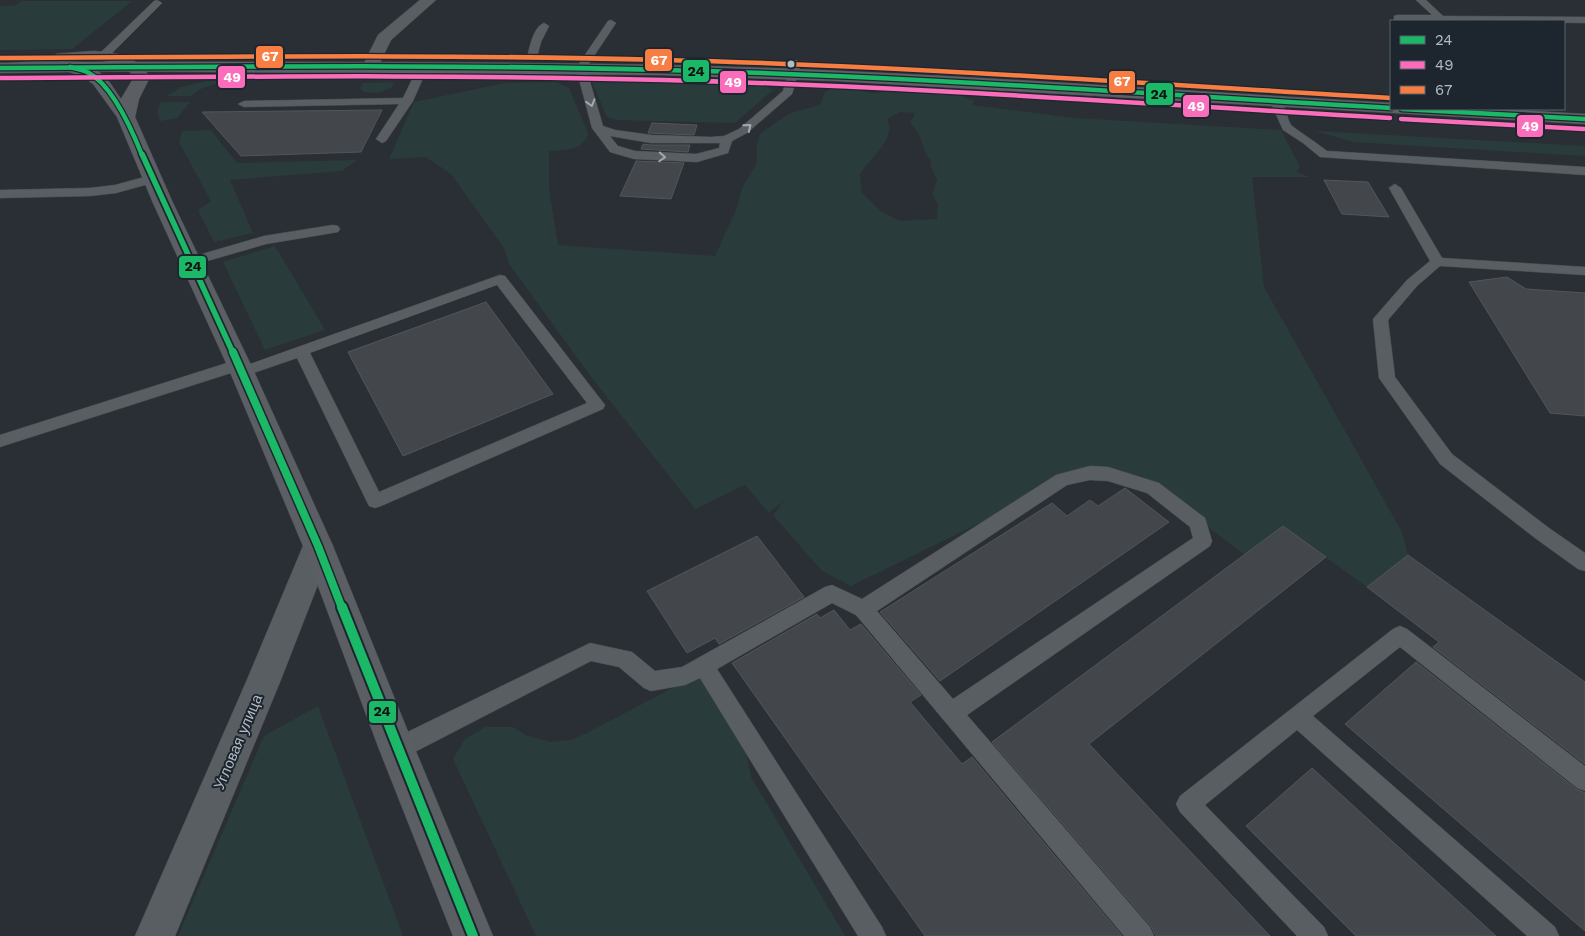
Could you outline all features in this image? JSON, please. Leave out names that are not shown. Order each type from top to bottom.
[{"type":"main road","points":[[0,57],[201,57],[373,62],[423,67],[584,63],[795,68],[1390,95]]},
{"type":"main road","points":[[102,57],[119,59],[139,71],[142,77],[128,108]]},
{"type":"main road","points":[[111,93],[112,77],[134,67],[201,57]]},
{"type":"main road","points":[[0,68],[234,66],[532,57],[584,63]]},
{"type":"main road","points":[[128,108],[141,89],[154,82],[171,76],[234,66]]},
{"type":"main road","points":[[70,67],[94,76],[128,108],[152,179],[240,368],[318,546],[397,749],[473,936]]},
{"type":"main road","points":[[795,68],[1276,102],[1390,108]]},
{"type":"main road","points":[[1565,105],[1585,106]]},
{"type":"main road","points":[[1437,110],[1541,113],[1585,120]]},
{"type":"street","points":[[373,62],[384,38],[429,0]]},
{"type":"street","name":"Угловая улица","points":[[156,936],[264,682],[318,546]]},
{"type":"lane","points":[[1421,0],[1442,19]]},
{"type":"lane","points":[[102,57],[156,3]]},
{"type":"lane","points":[[1397,18],[1585,20]]},
{"type":"lane","points":[[611,23],[584,63],[598,128],[614,149],[634,155],[697,158],[724,150],[727,138]]},
{"type":"lane","points":[[532,57],[536,42],[544,26]]},
{"type":"lane","points":[[382,139],[407,101],[423,67]]},
{"type":"lane","points":[[598,128],[613,133],[651,139],[711,141],[727,138],[743,131],[788,92],[795,68]]},
{"type":"lane","points":[[244,104],[407,101]]},
{"type":"lane","points":[[1276,102],[1287,128],[1307,140],[1324,154],[1585,171]]},
{"type":"lane","points":[[0,194],[90,192],[116,189],[152,179]]},
{"type":"lane","points":[[1395,188],[1437,262]]},
{"type":"lane","points":[[190,262],[264,240],[333,229]]},
{"type":"lane","points":[[1585,271],[1437,262],[1412,283],[1380,319],[1386,378],[1446,459],[1542,533],[1585,563]]},
{"type":"lane","points":[[0,441],[301,351],[500,279],[597,405],[374,501],[301,351]]},
{"type":"lane","points":[[862,609],[1062,480],[1090,473],[1108,474],[1127,479],[1153,488],[1198,524],[1203,541],[951,713]]},
{"type":"lane","points":[[397,749],[590,652],[626,659],[651,681],[685,676],[832,593],[862,609],[1141,936]]},
{"type":"lane","points":[[1315,936],[1188,804],[1400,635],[1585,780]]},
{"type":"lane","points":[[703,665],[873,936]]},
{"type":"lane","points":[[1297,716],[1546,936]]},
{"type":"shaded area","points":[[22,1],[132,1],[72,49],[0,50],[0,6],[14,6]]},
{"type":"shaded area","points":[[616,78],[759,84],[773,90],[735,123],[617,120],[607,117],[591,80]]},
{"type":"shaded area","points":[[206,81],[224,81],[198,90],[191,96],[166,96],[182,87]]},
{"type":"shaded area","points":[[394,82],[391,88],[377,93],[364,92],[360,88],[363,83]]},
{"type":"shaded area","points":[[556,82],[569,88],[588,133],[586,139],[578,146],[567,150],[549,151],[549,189],[558,245],[715,256],[736,210],[742,188],[757,163],[757,144],[760,134],[788,114],[820,105],[825,92],[836,86],[872,93],[914,90],[962,96],[974,101],[972,105],[1074,118],[1281,130],[1300,167],[1296,172],[1310,177],[1252,177],[1264,287],[1402,532],[1408,555],[1367,587],[1283,526],[1245,555],[1145,479],[1092,468],[851,586],[822,571],[773,515],[784,500],[769,513],[745,485],[695,509],[592,378],[509,264],[504,248],[451,174],[426,157],[389,159],[414,102],[505,83]],"holes":[[[900,112],[915,113],[910,123],[918,133],[928,157],[932,161],[930,165],[937,180],[932,194],[938,204],[937,219],[900,221],[881,211],[862,193],[860,174],[885,141],[889,126],[887,119]]]},
{"type":"shaded area","points":[[161,102],[190,102],[177,118],[160,121],[157,112]]},
{"type":"shaded area","points":[[211,130],[237,163],[357,160],[342,171],[230,180],[253,233],[214,242],[198,210],[211,201],[179,142],[182,131]]},
{"type":"shaded area","points":[[1315,131],[1585,146],[1585,156],[1353,142]]},
{"type":"shaded area","points":[[275,246],[325,330],[265,350],[223,262]]},
{"type":"shaded area","points":[[699,674],[747,756],[751,777],[845,936],[536,936],[453,759],[465,739],[486,727],[513,727],[525,735],[551,742],[571,740]]},
{"type":"shaded area","points":[[318,706],[403,936],[178,936],[264,736]]},
{"type":"building","points":[[382,110],[361,152],[241,156],[202,112]]},
{"type":"building","points":[[652,123],[697,125],[694,135],[648,133]]},
{"type":"building","points":[[643,144],[690,145],[688,152],[641,149]]},
{"type":"building","points":[[636,161],[684,163],[671,199],[620,196]]},
{"type":"building","points":[[1324,180],[1368,182],[1389,217],[1342,214]]},
{"type":"building","points":[[1507,277],[1526,289],[1585,293],[1585,416],[1550,413],[1469,282]]},
{"type":"building","points":[[486,302],[553,394],[403,456],[348,352]]},
{"type":"building","points":[[1125,488],[1169,522],[940,681],[880,612],[1052,503],[1067,516],[1090,500],[1098,506]]},
{"type":"building","points":[[1283,526],[1326,557],[1089,744],[1270,936],[1156,936],[1151,926],[992,742]]},
{"type":"building","points":[[757,536],[804,597],[719,644],[715,638],[687,653],[647,591]]},
{"type":"building","points":[[1408,555],[1585,682],[1585,764],[1433,647],[1439,642],[1367,587]]},
{"type":"building","points":[[834,610],[850,630],[861,624],[921,695],[910,702],[962,764],[972,757],[1122,936],[925,936],[732,663],[817,614],[820,618]]},
{"type":"building","points":[[1416,662],[1576,789],[1585,793],[1585,931],[1345,724]]},
{"type":"building","points":[[1312,768],[1496,936],[1356,936],[1246,826]]},
{"type":"transit line","name":"67","points":[[0,58],[416,56],[665,60],[937,71],[1390,98]]},
{"type":"transit line","name":"24","points":[[0,68],[415,66],[665,70],[937,81],[1390,108]]},
{"type":"transit line","name":"24","points":[[70,67],[88,72],[99,80],[126,117],[163,203],[239,365],[318,546],[397,749],[473,936]]},
{"type":"transit line","name":"49","points":[[0,78],[415,76],[664,80],[846,86],[1390,118]]},
{"type":"transit line","name":"24","points":[[1420,110],[1585,119]]},
{"type":"transit line","name":"49","points":[[1401,119],[1584,129]]}]
